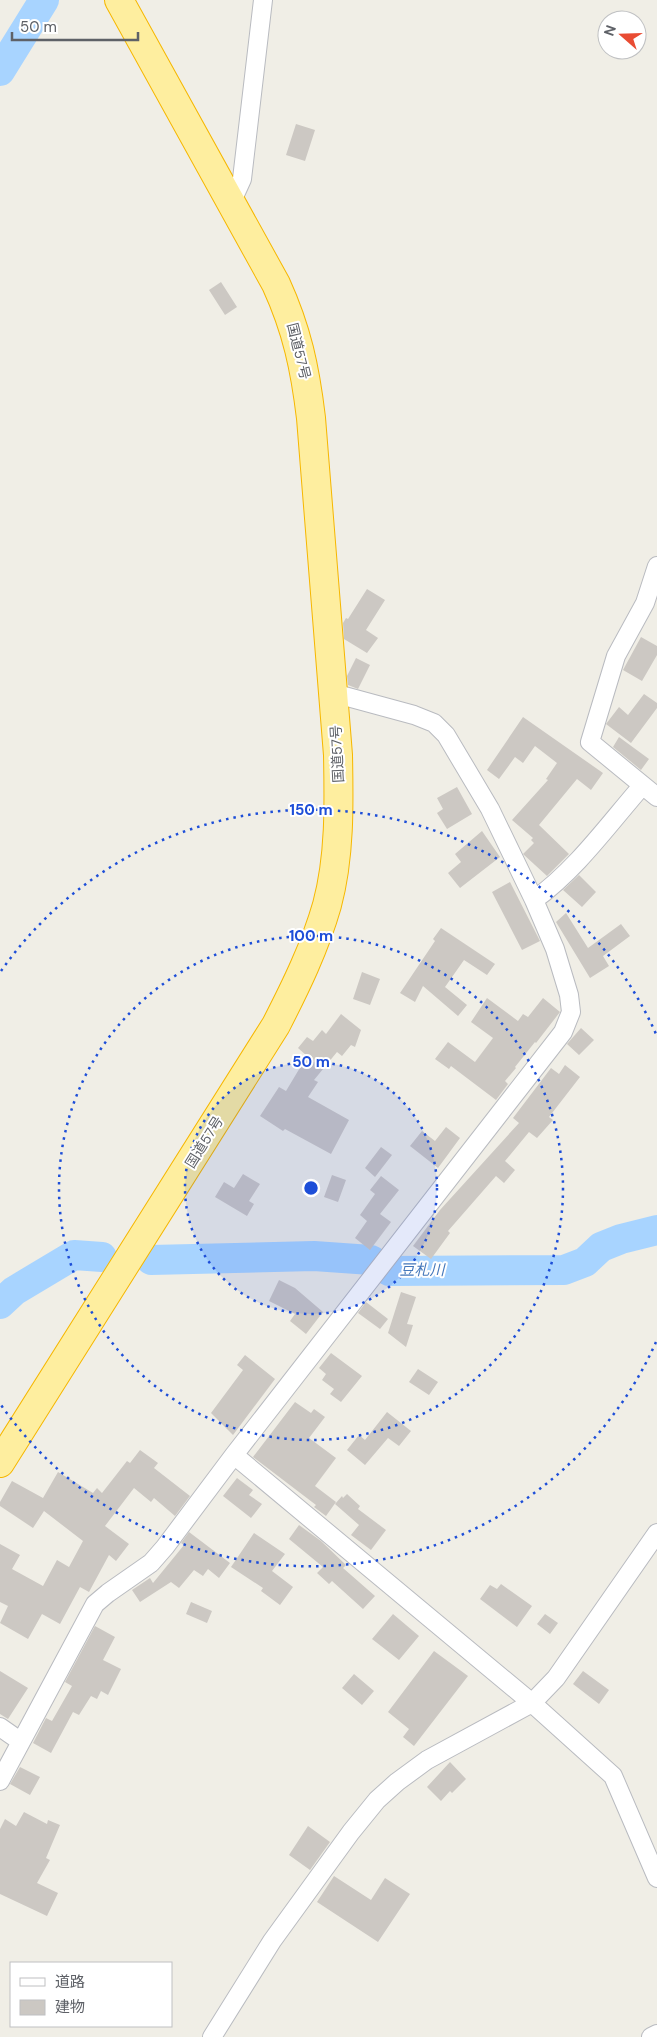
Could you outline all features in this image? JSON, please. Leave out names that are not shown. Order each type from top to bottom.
[{"type":"highway","name":"国道57号","points":[[0,1463],[276,1025],[304,968],[325,911],[334,871],[339,800],[338,755],[306,373],[297,336],[287,309],[232,201],[120,0]]},
{"type":"street","points":[[232,201],[242,179],[264,0]]},
{"type":"street","points":[[657,566],[645,603],[616,656],[590,742],[657,798]]},
{"type":"street","points":[[0,1781],[95,1604],[151,1563],[165,1547],[234,1455],[563,1032],[571,1012],[569,995],[555,949],[534,900],[490,809],[446,735],[434,723],[414,715],[333,693]]},
{"type":"street","points":[[534,900],[550,888],[579,859],[642,786]]},
{"type":"street","points":[[234,1455],[532,1703],[613,1776],[657,1878]]},
{"type":"street","points":[[212,2037],[272,1941],[351,1832],[377,1800],[397,1782],[427,1760],[532,1703],[556,1678],[657,1533]]},
{"type":"street","points":[[0,1727],[20,1741]]},
{"type":"street","points":[[651,2037],[657,2034]]},
{"type":"building","points":[[296,124],[315,130],[305,161],[286,155]]},
{"type":"building","points":[[221,282],[237,307],[225,315],[209,290]]},
{"type":"building","points":[[367,589],[385,600],[366,630],[378,638],[367,653],[344,639],[343,623],[346,618],[348,619]]},
{"type":"building","points":[[641,637],[657,646],[657,655],[642,681],[623,670]]},
{"type":"building","points":[[356,658],[370,665],[358,689],[348,685],[347,676]]},
{"type":"building","points":[[644,694],[657,703],[657,708],[631,743],[606,724],[619,707],[628,715]]},
{"type":"building","points":[[523,717],[603,773],[591,790],[577,779],[539,825],[569,854],[547,876],[523,854],[534,843],[531,840],[533,838],[512,820],[548,780],[546,779],[557,763],[535,746],[523,763],[515,757],[499,779],[487,770]]},
{"type":"building","points":[[619,737],[649,759],[641,770],[613,747]]},
{"type":"building","points":[[457,787],[472,814],[447,829],[437,813],[443,809],[437,798]]},
{"type":"building","points":[[482,831],[500,857],[460,888],[448,873],[461,862],[455,854]]},
{"type":"building","points":[[579,875],[596,892],[582,907],[563,890]]},
{"type":"building","points":[[510,882],[540,941],[522,950],[492,892]]},
{"type":"building","points":[[566,913],[588,948],[621,924],[630,936],[603,956],[609,966],[590,978],[556,922]]},
{"type":"building","points":[[441,928],[495,964],[487,975],[464,960],[445,987],[467,1005],[458,1016],[423,986],[415,1002],[400,993],[435,941],[433,939]]},
{"type":"building","points":[[362,972],[380,979],[370,1005],[353,999]]},
{"type":"building","points":[[487,998],[518,1021],[523,1014],[528,1017],[543,998],[560,1012],[515,1067],[505,1081],[508,1084],[496,1100],[451,1066],[449,1069],[435,1059],[448,1042],[475,1062],[493,1038],[471,1022]]},
{"type":"building","points":[[341,1014],[361,1030],[355,1047],[351,1045],[342,1056],[337,1052],[314,1080],[318,1082],[308,1097],[349,1120],[331,1154],[285,1129],[283,1131],[260,1116],[279,1087],[286,1091],[307,1056],[298,1048],[307,1037],[313,1041],[322,1030],[326,1034]]},
{"type":"building","points":[[581,1028],[594,1040],[579,1055],[567,1044]]},
{"type":"building","points":[[565,1065],[580,1077],[549,1117],[553,1120],[537,1138],[529,1132],[505,1161],[515,1170],[504,1183],[496,1176],[448,1231],[450,1233],[431,1259],[413,1246],[440,1210],[519,1123],[513,1118],[551,1068],[559,1074]]},
{"type":"building","points":[[446,1127],[460,1138],[438,1168],[410,1146],[422,1131],[435,1141]]},
{"type":"building","points":[[381,1147],[392,1155],[375,1177],[365,1168]]},
{"type":"building","points":[[243,1174],[260,1184],[249,1201],[254,1204],[247,1216],[215,1197],[224,1182],[234,1188]]},
{"type":"building","points":[[332,1175],[346,1180],[338,1202],[324,1197]]},
{"type":"building","points":[[381,1176],[399,1190],[380,1214],[391,1222],[370,1250],[355,1238],[367,1221],[360,1215],[375,1194],[370,1190]]},
{"type":"building","points":[[279,1280],[295,1288],[323,1312],[306,1334],[290,1321],[295,1314],[269,1301]]},
{"type":"building","points":[[401,1292],[416,1297],[407,1324],[413,1325],[406,1347],[388,1333]]},
{"type":"building","points":[[366,1302],[388,1319],[380,1329],[358,1313]]},
{"type":"building","points":[[331,1353],[362,1376],[341,1402],[330,1394],[334,1389],[322,1380],[326,1374],[319,1368]]},
{"type":"building","points":[[245,1355],[275,1379],[233,1435],[211,1413],[243,1370],[237,1365]]},
{"type":"building","points":[[418,1369],[438,1382],[429,1395],[409,1382]]},
{"type":"building","points":[[295,1402],[311,1413],[314,1409],[325,1417],[309,1438],[336,1458],[315,1486],[336,1502],[326,1516],[314,1507],[316,1505],[253,1457]]},
{"type":"building","points":[[387,1412],[411,1431],[399,1446],[388,1438],[365,1465],[347,1450],[359,1435],[365,1440]]},
{"type":"building","points":[[140,1450],[158,1463],[154,1468],[190,1496],[175,1516],[154,1498],[151,1502],[134,1488],[105,1526],[129,1544],[116,1561],[109,1555],[89,1592],[80,1587],[60,1624],[42,1614],[28,1639],[0,1623],[8,1606],[0,1602],[0,1544],[20,1555],[12,1569],[43,1586],[57,1560],[69,1567],[83,1541],[44,1511],[33,1528],[0,1506],[0,1502],[12,1481],[43,1498],[58,1472],[93,1493],[97,1488],[102,1493],[127,1461],[130,1463]]},
{"type":"building","points":[[237,1478],[253,1490],[249,1495],[262,1504],[251,1518],[223,1496]]},
{"type":"building","points":[[347,1494],[360,1506],[358,1509],[386,1530],[371,1550],[351,1535],[359,1525],[335,1504],[342,1496],[343,1498]]},
{"type":"building","points":[[299,1525],[321,1541],[346,1565],[343,1568],[375,1596],[363,1609],[332,1581],[329,1584],[317,1573],[323,1567],[289,1539]]},
{"type":"building","points":[[189,1532],[230,1563],[219,1578],[208,1569],[203,1576],[194,1570],[179,1588],[171,1582],[140,1602],[132,1590],[150,1578],[153,1583],[184,1545],[181,1543]]},
{"type":"building","points":[[254,1533],[285,1554],[272,1571],[293,1587],[280,1605],[261,1591],[263,1588],[231,1567]]},
{"type":"building","points":[[501,1584],[532,1606],[517,1627],[480,1599],[490,1585],[497,1589]]},
{"type":"building","points":[[191,1602],[212,1611],[207,1623],[186,1614]]},
{"type":"building","points":[[393,1614],[419,1636],[399,1660],[372,1639]]},
{"type":"building","points":[[545,1614],[558,1623],[550,1634],[537,1624]]},
{"type":"building","points":[[95,1626],[115,1637],[103,1660],[121,1669],[108,1695],[101,1691],[97,1699],[91,1696],[79,1715],[73,1712],[51,1753],[33,1743],[46,1718],[52,1721],[72,1686],[65,1682]]},
{"type":"building","points":[[434,1651],[468,1676],[414,1746],[403,1737],[409,1729],[388,1712]]},
{"type":"building","points":[[0,1671],[28,1688],[8,1719],[0,1714]]},
{"type":"building","points":[[583,1671],[609,1690],[599,1704],[573,1684]]},
{"type":"building","points":[[354,1674],[374,1691],[362,1705],[342,1688]]},
{"type":"building","points":[[450,1762],[466,1779],[452,1793],[450,1791],[441,1801],[427,1787]]},
{"type":"building","points":[[20,1767],[40,1777],[30,1795],[10,1784]]},
{"type":"building","points":[[24,1812],[47,1824],[48,1820],[60,1825],[46,1858],[50,1860],[37,1883],[58,1893],[47,1916],[0,1894],[0,1829],[5,1819],[16,1826]]},
{"type":"building","points":[[308,1826],[330,1842],[310,1870],[289,1855]]},
{"type":"building","points":[[334,1876],[371,1900],[385,1878],[410,1894],[378,1942],[317,1902]]},
{"type":"waterway","points":[[0,71],[44,0]]},
{"type":"waterway","name":"豆札川","points":[[151,1260],[314,1256],[371,1260],[389,1271],[564,1270],[585,1262],[601,1247],[621,1239],[657,1230]]},
{"type":"waterway","name":"豆札川","points":[[0,1304],[14,1291],[74,1255],[102,1257]]}]
